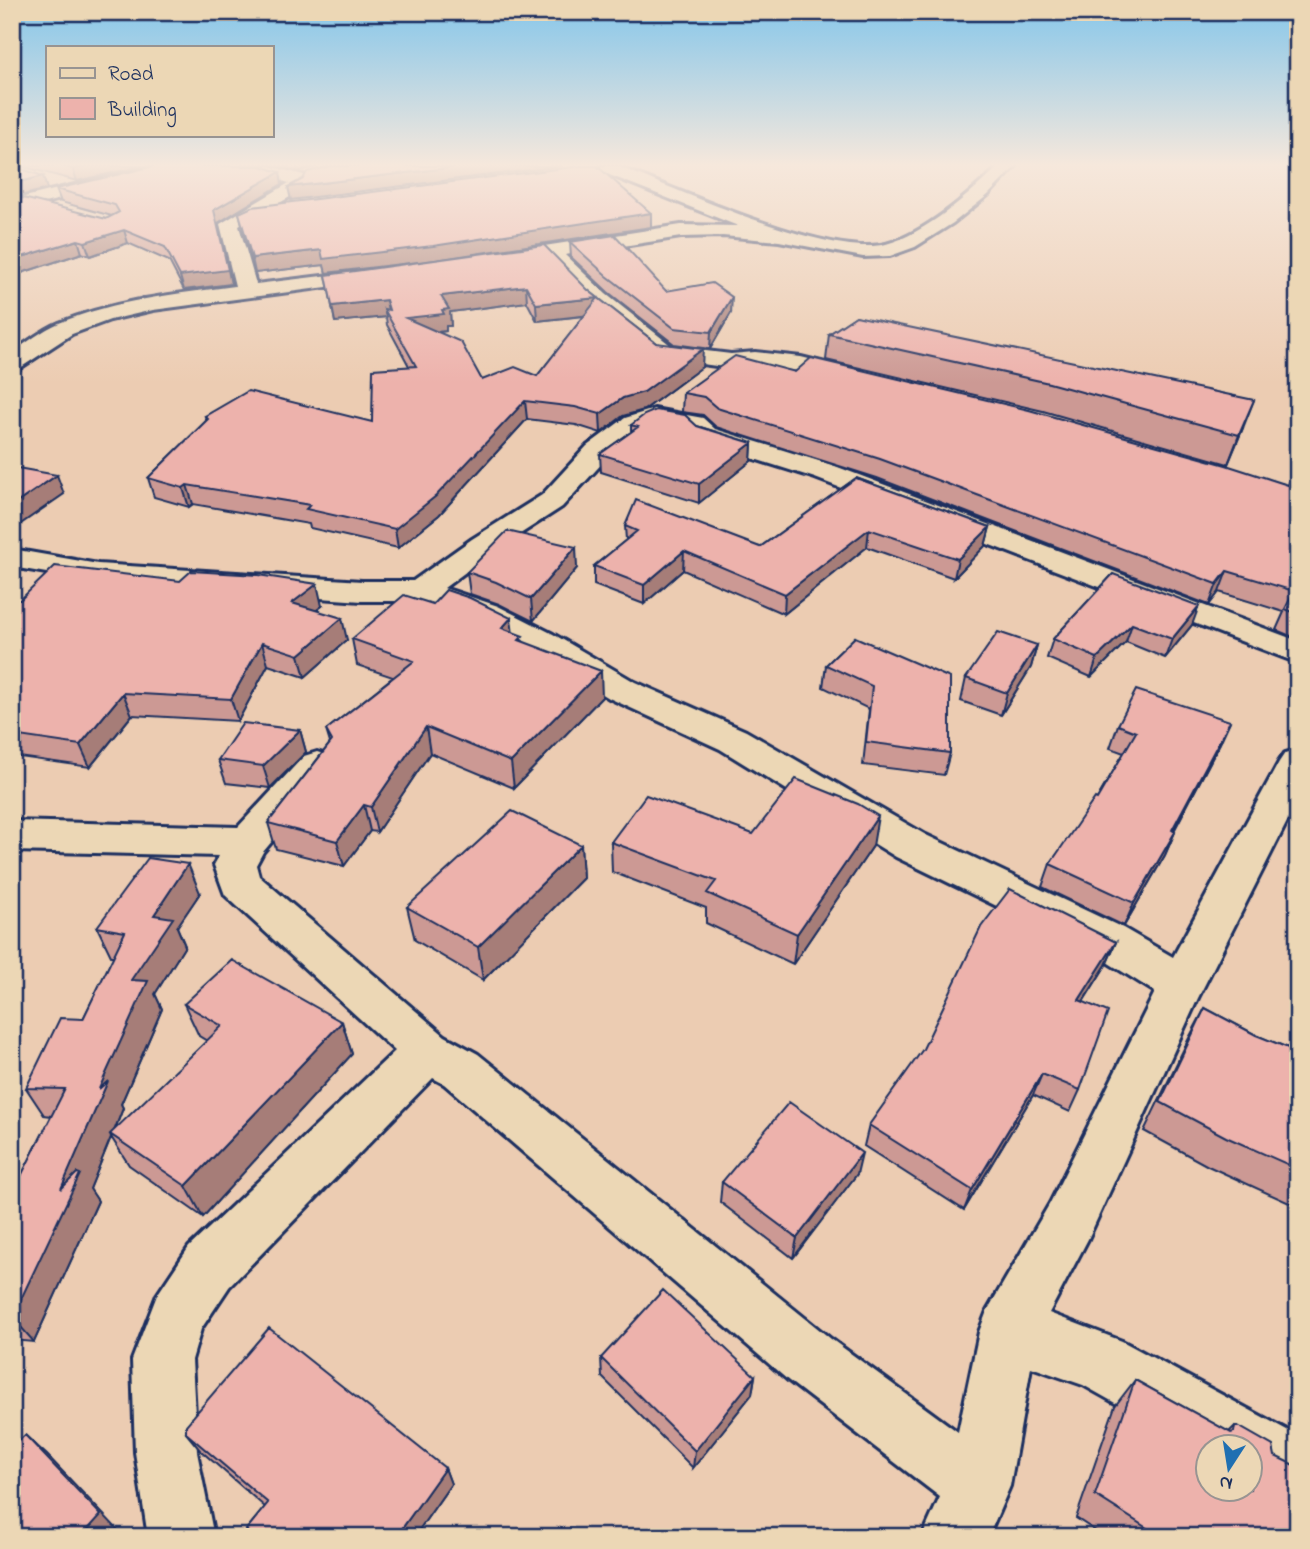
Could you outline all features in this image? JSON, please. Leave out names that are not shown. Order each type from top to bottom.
[{"type":"street","points":[[233,238],[247,291]]},
{"type":"street","points":[[473,263],[633,238]]},
{"type":"street","points":[[797,238],[877,253],[908,244],[916,238]]},
{"type":"street","points":[[550,251],[598,299],[666,352],[731,361],[755,359],[801,365],[873,382]]},
{"type":"street","points":[[12,363],[64,329],[103,315],[153,303],[395,274]]},
{"type":"street","points":[[698,385],[731,361]]},
{"type":"street","points":[[420,591],[483,545],[552,501],[597,452],[634,424],[665,409],[694,424],[706,435],[825,472],[1298,653]]},
{"type":"street","points":[[12,558],[99,573],[362,591],[420,591],[486,613],[541,641],[622,690],[733,740],[911,846],[1107,940],[1182,985]]},
{"type":"street","points":[[955,1537],[978,1486],[1008,1332],[1069,1221],[1182,985],[1298,762]]},
{"type":"street","points":[[317,765],[248,842],[235,865],[240,884],[428,1051],[461,1069],[810,1360],[978,1486]]},
{"type":"street","points":[[12,836],[248,842]]},
{"type":"street","points":[[181,1537],[166,1452],[162,1360],[177,1315],[209,1267],[428,1051]]},
{"type":"street","points":[[1008,1332],[1054,1344],[1101,1362],[1298,1469]]},
{"type":"building","points":[[12,238],[97,238],[85,242],[78,240],[12,260]]},
{"type":"building","points":[[144,238],[221,238],[228,270],[180,276],[165,247]]},
{"type":"building","points":[[246,238],[484,238],[323,259],[321,250],[252,258]]},
{"type":"building","points":[[618,238],[666,291],[712,283],[732,297],[711,332],[674,328],[607,276],[570,242]]},
{"type":"building","points":[[544,245],[588,290],[656,343],[703,349],[644,392],[623,398],[600,414],[575,407],[525,401],[436,496],[395,529],[306,509],[310,505],[187,485],[183,488],[148,478],[208,419],[205,416],[248,391],[372,422],[373,369],[416,366],[384,309],[389,310],[386,300],[332,306],[326,275]],"holes":[[[526,286],[536,304],[598,298],[537,376],[515,367],[482,380],[461,342],[406,318],[444,314],[442,310],[449,309],[441,296]]]},
{"type":"building","points":[[856,316],[1254,400],[1239,435],[1049,383],[829,334]]},
{"type":"building","points":[[735,356],[795,372],[811,358],[1029,410],[1288,485],[1290,482],[1298,484],[1298,614],[1285,609],[1294,591],[1227,571],[1217,584],[880,459],[717,408],[704,397],[683,393]]},
{"type":"building","points":[[656,410],[685,415],[697,426],[752,443],[699,484],[600,454],[638,427],[631,425]]},
{"type":"building","points":[[12,467],[57,475],[12,506]]},
{"type":"building","points":[[856,478],[990,527],[958,559],[869,529],[785,594],[684,551],[644,585],[594,566],[637,531],[625,526],[636,500],[760,547]]},
{"type":"building","points":[[507,531],[576,547],[531,599],[467,572]]},
{"type":"building","points":[[55,566],[180,581],[191,571],[258,575],[317,584],[292,603],[342,618],[299,655],[262,643],[231,699],[123,693],[80,745],[12,735],[12,600],[20,600]]},
{"type":"building","points":[[1113,574],[1199,606],[1172,639],[1132,624],[1097,658],[1053,639]]},
{"type":"building","points":[[446,590],[470,598],[511,618],[502,628],[523,636],[519,640],[601,671],[511,762],[426,727],[371,807],[364,805],[337,841],[268,823],[332,741],[326,730],[414,661],[352,639],[404,595],[433,604]]},
{"type":"building","points":[[998,632],[1037,645],[1007,693],[966,678]]},
{"type":"building","points":[[855,637],[950,678],[950,753],[866,742],[872,686],[826,665]]},
{"type":"building","points":[[1136,690],[1230,721],[1172,830],[1175,832],[1134,903],[1050,864],[1095,798],[1097,799],[1136,732],[1118,725]]},
{"type":"building","points":[[243,723],[300,730],[263,766],[218,760]]},
{"type":"building","points":[[796,779],[858,804],[878,816],[797,934],[707,893],[716,881],[611,842],[646,795],[753,834]]},
{"type":"building","points":[[512,811],[581,845],[478,947],[407,907]]},
{"type":"building","points":[[148,858],[188,864],[154,915],[173,918],[131,980],[148,981],[99,1089],[108,1081],[61,1189],[77,1173],[80,1174],[12,1318],[12,1188],[15,1188],[65,1089],[26,1088],[60,1018],[83,1019],[125,932],[97,927]]},
{"type":"building","points":[[1010,889],[1116,942],[1079,1000],[1108,1012],[1080,1090],[1042,1074],[972,1190],[869,1125],[923,1049],[981,927]]},
{"type":"building","points":[[232,960],[342,1022],[186,1186],[110,1134],[222,1026],[184,1004]]},
{"type":"building","points":[[1205,1008],[1256,1035],[1298,1052],[1298,1169],[1226,1137],[1160,1102]]},
{"type":"building","points":[[789,1102],[862,1153],[797,1238],[722,1182]]},
{"type":"building","points":[[663,1290],[755,1376],[695,1451],[601,1358]]},
{"type":"building","points":[[269,1328],[445,1468],[396,1537],[253,1537],[246,1530],[268,1503],[186,1433],[186,1425]]},
{"type":"building","points":[[1135,1380],[1231,1433],[1234,1432],[1235,1426],[1238,1426],[1252,1434],[1194,1434],[1194,1504],[1264,1504],[1264,1441],[1273,1446],[1275,1456],[1298,1467],[1298,1537],[1161,1537],[1095,1495]]},
{"type":"building","points":[[25,1435],[101,1515],[81,1537],[12,1537],[12,1447]]}]
